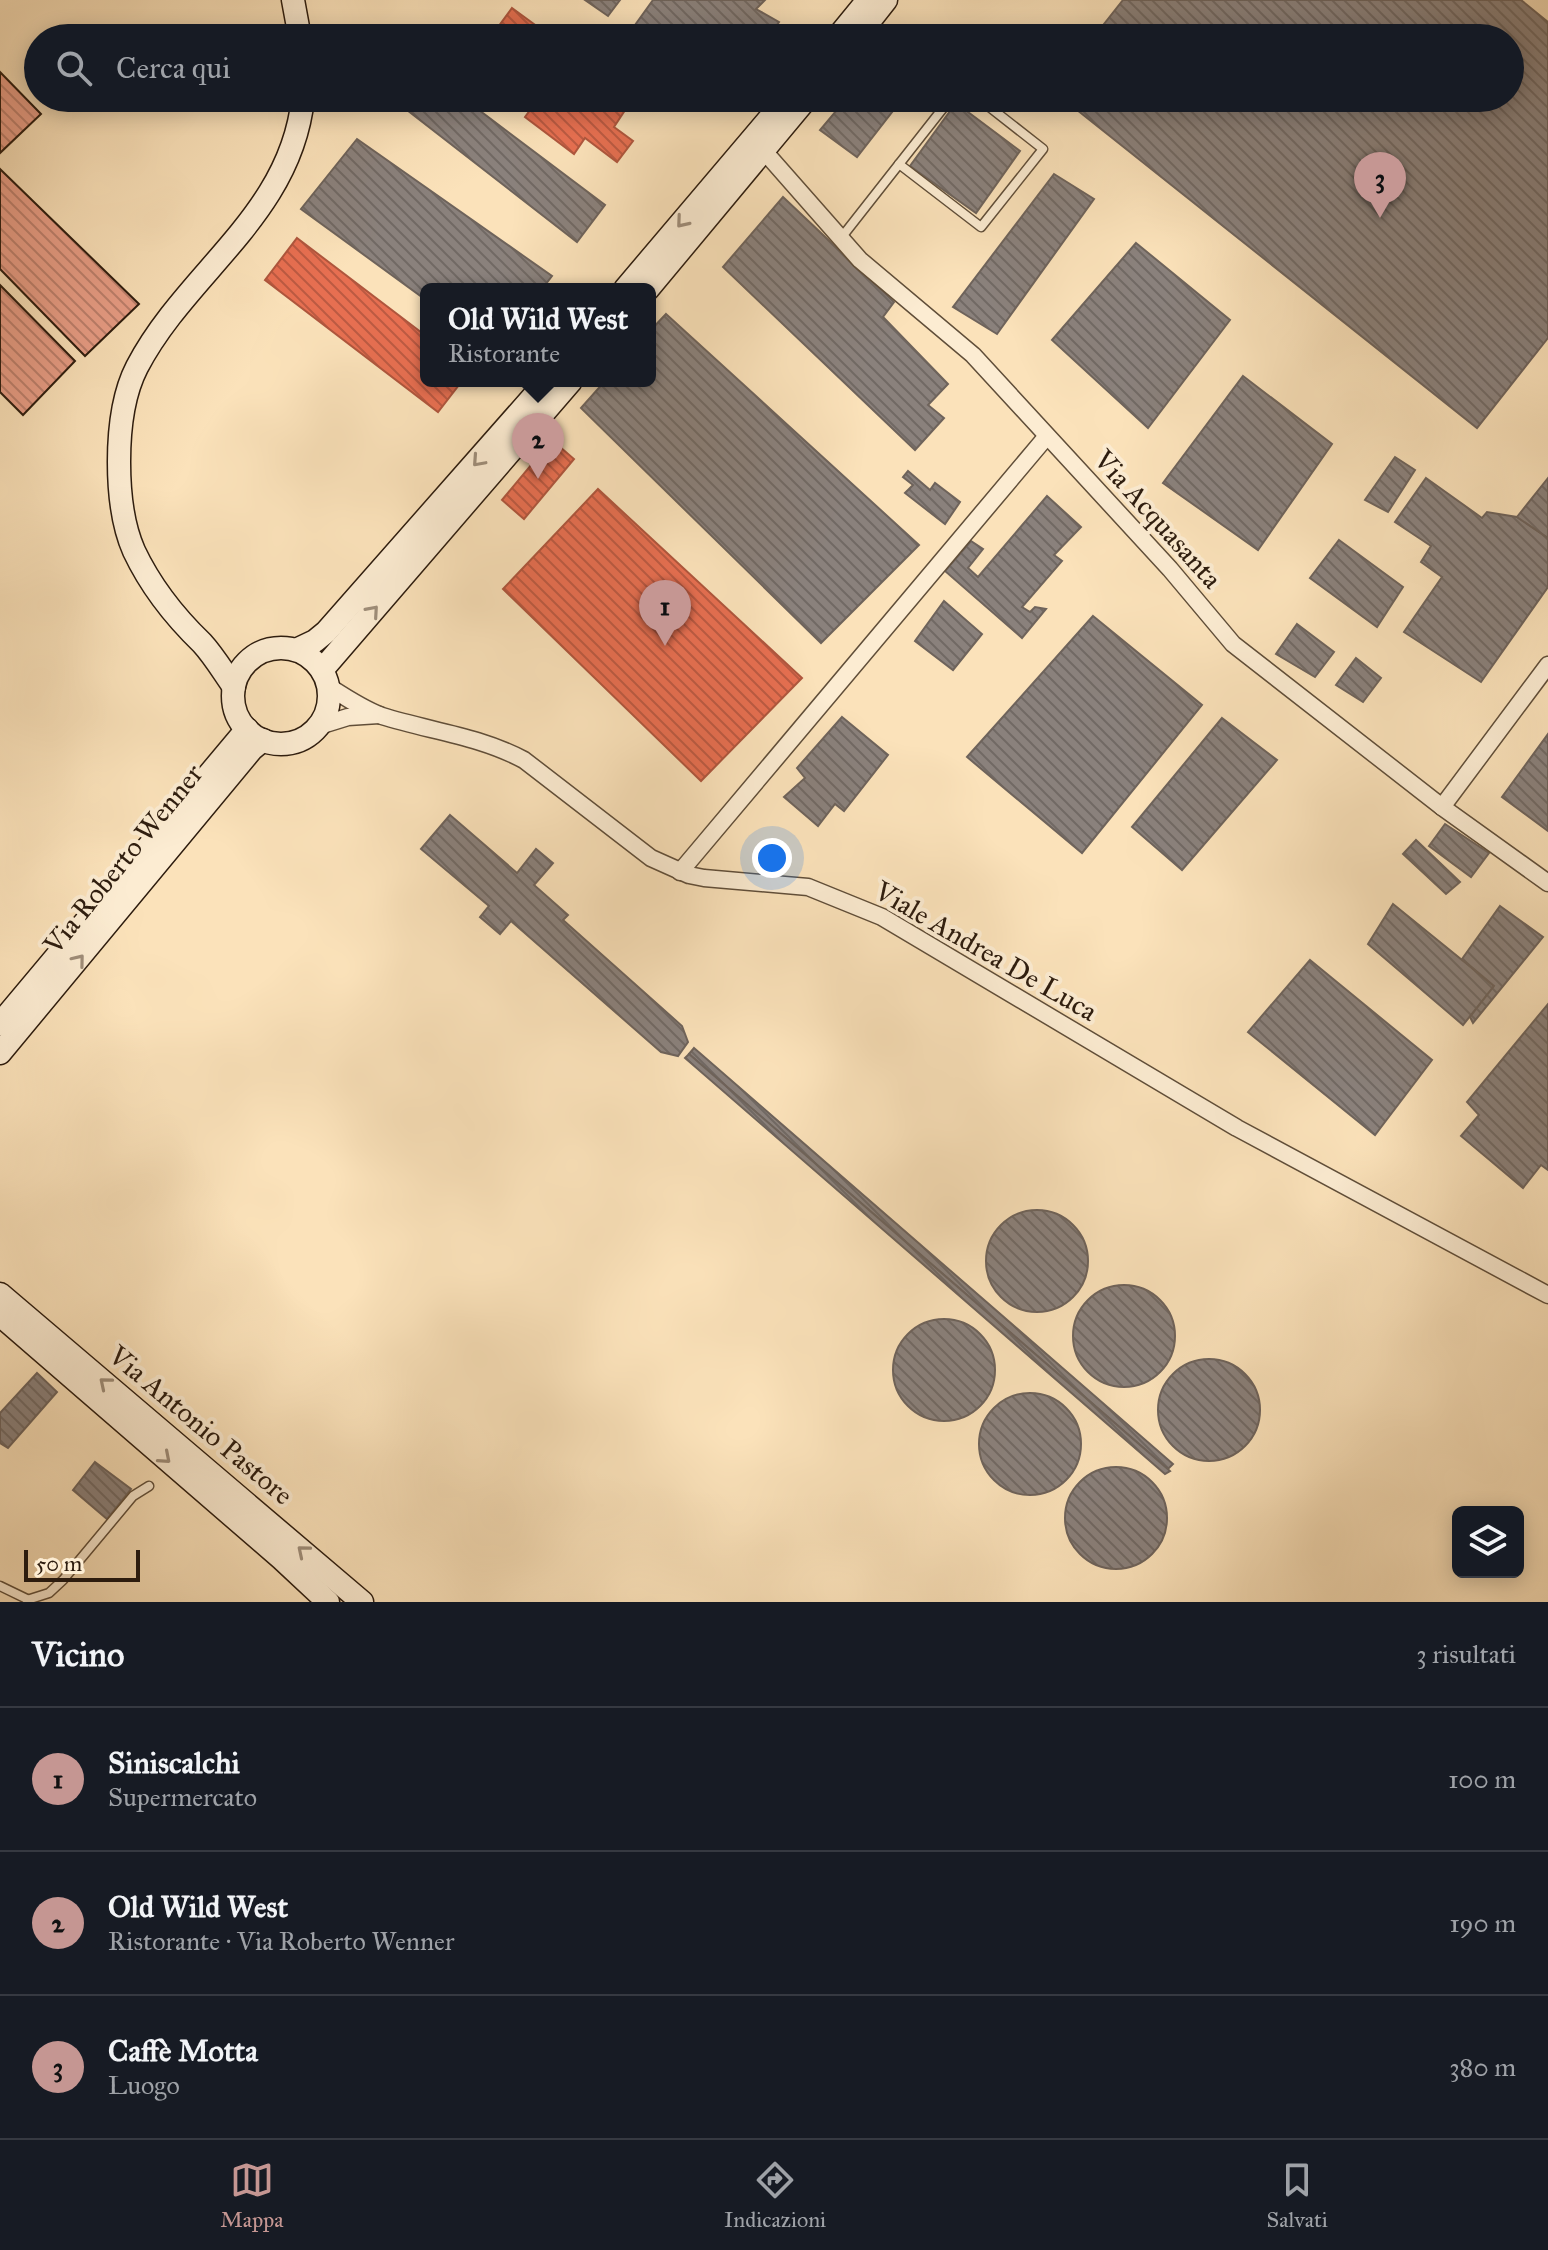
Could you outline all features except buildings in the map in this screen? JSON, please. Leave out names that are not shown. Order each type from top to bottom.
[{"type":"main road","points":[[293,0],[297,24]]},
{"type":"main road","points":[[848,24],[868,0]]},
{"type":"main road","points":[[867,24],[886,0]]},
{"type":"main road","points":[[234,687],[202,644],[175,616],[133,548],[121,500],[119,444],[123,409],[136,369],[150,346],[176,309],[248,225],[279,178],[297,134],[301,112]]},
{"type":"main road","points":[[630,283],[775,112]]},
{"type":"main road","points":[[653,283],[796,112]]},
{"type":"main road","points":[[296,650],[326,632],[542,387]]},
{"type":"main road","points":[[325,678],[566,387]]},
{"type":"main road","points":[[202,644],[250,659]]},
{"type":"main road","points":[[277,648],[296,650],[311,658],[325,678],[329,703],[319,726],[297,741],[280,743],[255,734],[234,705],[234,687],[250,659],[277,648]]},
{"type":"main road","name":"Via Roberto Wenner","points":[[0,1024],[255,734]]},
{"type":"main road","name":"Via Roberto Wenner","points":[[0,1053],[252,749],[255,734]]},
{"type":"main road","name":"Via Antonio Pastore","points":[[0,1294],[362,1602]]},
{"type":"main road","name":"Via Antonio Pastore","points":[[0,1315],[328,1602]]},
{"type":"street","name":"Via Acquasanta","points":[[764,151],[860,260],[973,355],[1170,569],[1233,644],[1442,807],[1548,883]]},
{"type":"street","points":[[680,872],[1047,436]]},
{"type":"street","points":[[1442,807],[1548,665]]},
{"type":"street","points":[[325,678],[354,703],[381,715]]},
{"type":"street","points":[[319,726],[348,717],[381,715]]},
{"type":"street","name":"Viale Andrea De Luca","points":[[381,715],[501,748],[524,760],[643,853],[680,872],[704,878],[808,887],[882,917],[1237,1128],[1548,1295]]},
{"type":"lane","points":[[841,239],[940,112]]},
{"type":"lane","points":[[899,164],[981,227],[1043,149],[996,112]]},
{"type":"lane","points":[[0,1586],[30,1601],[49,1593],[133,1496],[149,1486]]},
{"type":"place","name":"Caffè Motta","points":[[1380,218]]},
{"type":"place","name":"Old Wild West","points":[[538,479]]},
{"type":"place","name":"Siniscalchi","points":[[665,646]]}]
